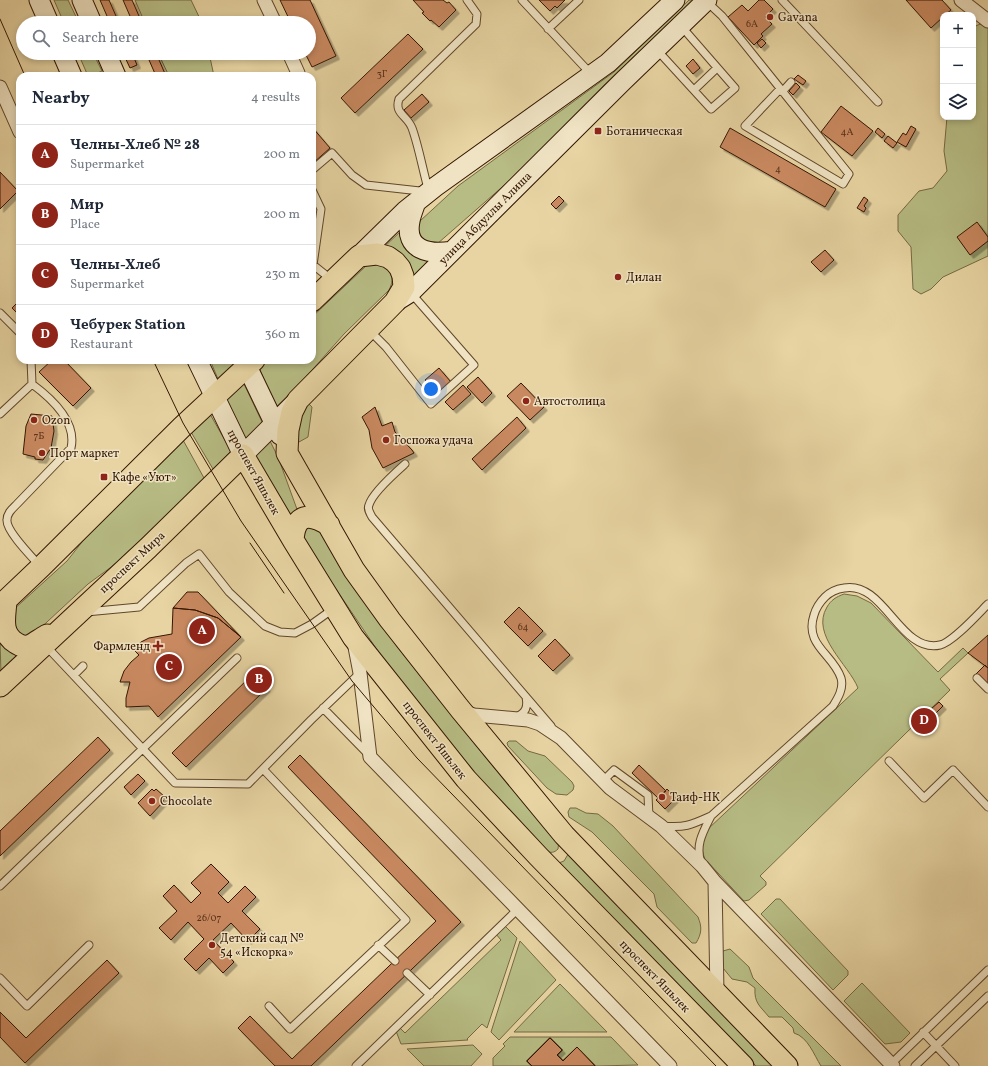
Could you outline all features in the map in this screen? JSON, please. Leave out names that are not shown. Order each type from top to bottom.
[{"type":"main road","points":[[39,0],[46,16]]},
{"type":"main road","points":[[82,0],[89,16]]},
{"type":"main road","points":[[316,297],[405,211],[422,197],[592,76],[608,63],[670,1]]},
{"type":"main road","name":"улица Абдуллы Алиша","points":[[269,429],[368,330],[452,251],[680,25],[707,1]]},
{"type":"main road","points":[[65,60],[70,72]]},
{"type":"main road","points":[[109,60],[114,72]]},
{"type":"main road","points":[[422,197],[410,222],[412,242],[419,248],[429,252],[440,253],[452,251]]},
{"type":"main road","points":[[359,256],[378,254],[388,257],[396,262],[403,276],[403,297]]},
{"type":"main road","name":"проспект Яшьлек","points":[[199,364],[243,455],[334,608],[353,637],[466,779],[538,856],[743,1066]]},
{"type":"main road","points":[[70,620],[29,645],[20,645],[10,639],[5,633],[3,604],[245,366],[269,429],[287,452],[354,570],[390,620],[460,710],[564,834],[787,1066]]},
{"type":"main road","points":[[287,452],[288,430],[292,412],[298,400]]},
{"type":"main road","name":"проспект Мира","points":[[0,686],[148,548],[269,429]]},
{"type":"main road","points":[[293,540],[293,530],[301,519],[309,516],[329,525]]},
{"type":"main road","points":[[538,856],[548,858],[558,857],[563,852],[565,846],[564,834]]},
{"type":"street","points":[[264,0],[272,16]]},
{"type":"street","points":[[961,0],[988,22]]},
{"type":"street","points":[[292,60],[298,72]]},
{"type":"street","points":[[0,86],[16,123]]},
{"type":"street","points":[[353,637],[360,673],[370,757],[670,1066]]},
{"type":"street","points":[[460,710],[474,714],[528,720],[540,724],[562,738],[610,788],[661,826],[702,866],[892,1065]]},
{"type":"street","points":[[716,882],[717,994]]},
{"type":"lane","points":[[316,167],[332,153],[352,174],[366,185],[422,197],[412,127],[399,111],[397,105],[399,98],[476,24],[477,14],[467,0]]},
{"type":"lane","points":[[522,0],[592,76]]},
{"type":"lane","points":[[548,29],[579,0]]},
{"type":"lane","points":[[782,0],[878,102]]},
{"type":"lane","points":[[707,1],[722,16],[781,90],[849,174],[843,184],[745,126],[781,90],[791,82]]},
{"type":"lane","points":[[656,49],[712,109],[735,88],[680,25]]},
{"type":"lane","points":[[694,90],[717,68]]},
{"type":"lane","points":[[316,198],[321,209],[316,240]]},
{"type":"lane","points":[[316,267],[333,280]]},
{"type":"lane","points":[[368,330],[386,348],[431,404],[474,365],[403,297]]},
{"type":"lane","points":[[0,313],[16,329]]},
{"type":"lane","points":[[0,414],[32,384],[31,364]]},
{"type":"lane","points":[[32,384],[45,394],[63,414],[71,432],[72,439],[71,448],[8,513],[6,522],[12,534],[41,567]]},
{"type":"lane","points":[[405,464],[383,484],[369,504],[368,510],[372,517],[562,738]]},
{"type":"lane","points":[[70,620],[139,607],[186,563],[199,554],[229,592],[265,626],[280,632],[295,632],[312,624],[334,608]]},
{"type":"lane","points":[[661,826],[687,827],[710,816],[833,706],[840,694],[841,679],[834,666],[813,638],[811,622],[817,606],[826,596],[837,589],[850,587],[860,589],[870,595],[913,638],[926,645],[941,645],[954,637],[988,604]]},
{"type":"lane","points":[[44,644],[175,782],[248,784],[360,673]]},
{"type":"lane","points":[[0,886],[237,658]]},
{"type":"lane","points":[[74,675],[83,666]]},
{"type":"lane","points":[[977,678],[988,689]]},
{"type":"lane","points":[[513,719],[525,711],[527,704],[526,697]]},
{"type":"lane","points":[[323,708],[370,757]]},
{"type":"lane","points":[[889,762],[924,798],[953,770],[988,807]]},
{"type":"lane","points":[[263,769],[406,920],[290,1029],[269,1006]]},
{"type":"lane","points":[[702,866],[698,847],[700,838],[710,816]]},
{"type":"lane","points":[[356,1066],[518,909]]},
{"type":"lane","points":[[0,978],[27,1006],[89,945]]},
{"type":"lane","points":[[378,945],[395,961]]},
{"type":"lane","points":[[892,1065],[923,1032],[988,970]]},
{"type":"lane","points":[[407,973],[430,995]]},
{"type":"lane","points":[[916,1066],[988,996]]},
{"type":"lane","points":[[923,1032],[955,1066]]},
{"type":"green space","points":[[54,0],[68,0],[76,16],[61,16]]},
{"type":"green space","points":[[135,0],[191,0],[199,16],[142,16]]},
{"type":"green space","points":[[689,0],[694,0],[605,84],[517,174],[437,244],[420,240],[418,228],[420,221],[458,186],[614,72]]},
{"type":"green space","points":[[988,21],[988,256],[943,277],[931,289],[921,294],[913,289],[911,247],[898,231],[898,215],[919,191],[933,188],[947,171],[944,151],[947,120],[976,120],[976,26]]},
{"type":"green space","points":[[81,60],[96,60],[102,71],[86,72]]},
{"type":"green space","points":[[161,60],[211,60],[213,72],[167,72]]},
{"type":"green space","points":[[402,230],[430,260],[410,280],[382,249]]},
{"type":"green space","points":[[371,263],[383,264],[388,270],[392,279],[389,290],[344,334],[297,387],[276,407],[259,368],[263,364],[316,364],[316,313]]},
{"type":"green space","points":[[212,364],[235,364],[218,379]]},
{"type":"green space","points":[[244,384],[263,424],[246,439],[225,401]]},
{"type":"green space","points":[[308,403],[312,407],[308,437],[299,442],[296,432],[300,411]]},
{"type":"green space","points":[[210,414],[231,451],[213,469],[191,432]]},
{"type":"green space","points":[[269,439],[278,457],[298,512],[290,518],[254,455]]},
{"type":"green space","points":[[183,440],[204,478],[129,554],[88,584],[34,634],[30,637],[13,633],[12,611],[67,561],[97,523]]},
{"type":"green space","points":[[313,524],[320,529],[398,648],[491,764],[559,840],[557,850],[552,852],[546,851],[475,775],[384,660],[300,536],[303,528]]},
{"type":"green space","points":[[844,594],[857,596],[871,603],[938,672],[963,648],[968,653],[940,679],[950,690],[760,876],[766,882],[766,885],[749,900],[744,901],[705,859],[702,848],[705,837],[708,829],[858,688],[827,639],[823,628],[823,618],[830,602]]},
{"type":"green space","points":[[0,640],[24,653],[1,675]]},
{"type":"green space","points":[[509,741],[516,741],[528,751],[545,756],[572,782],[574,786],[573,790],[567,795],[556,794],[547,788],[508,746],[507,743]]},
{"type":"green space","points":[[570,808],[576,808],[586,813],[598,814],[613,826],[698,917],[701,930],[696,943],[692,943],[657,907],[654,894],[592,832],[569,817],[568,812]]},
{"type":"green space","points":[[570,851],[777,1066],[756,1066],[556,864],[564,861]]},
{"type":"green space","points":[[776,899],[780,899],[848,971],[848,975],[833,990],[761,914]]},
{"type":"green space","points":[[504,925],[517,938],[487,1028],[482,1024],[467,1039],[468,1040],[401,1044],[396,1031],[399,1027],[405,1033],[501,940],[495,933]]},
{"type":"green space","points":[[520,941],[556,980],[499,1040],[491,1032]]},
{"type":"green space","points":[[730,949],[749,967],[753,978],[841,1066],[821,1066],[807,1042],[799,1035],[794,1033],[793,1028],[782,1017],[769,1017],[763,1010],[758,1004],[755,988],[747,982],[732,979],[723,968],[721,957],[723,951]]},
{"type":"green space","points":[[862,983],[910,1033],[901,1042],[885,1044],[844,1001]]},
{"type":"green space","points":[[560,984],[607,1032],[514,1032]]},
{"type":"green space","points":[[510,1037],[550,1037],[526,1061],[531,1066],[493,1066],[493,1058],[505,1046],[503,1044]]},
{"type":"green space","points":[[550,1037],[611,1037],[638,1065],[596,1066],[577,1047],[563,1060],[558,1055],[563,1050]]},
{"type":"green space","points":[[473,1045],[482,1054],[471,1066],[424,1066],[407,1049]]},
{"type":"building","points":[[100,0],[109,0],[116,16],[107,16]]},
{"type":"building","points":[[123,0],[132,0],[139,16],[130,16]]},
{"type":"building","points":[[280,0],[310,0],[336,56],[312,67],[308,60],[316,60],[316,16],[288,16]]},
{"type":"building","points":[[413,0],[443,0],[447,3],[449,2],[456,10],[439,27],[422,13],[424,12]]},
{"type":"building","points":[[539,0],[565,0],[557,8],[555,6],[550,11]]},
{"type":"building","points":[[759,0],[764,0],[773,9],[765,17],[772,24],[761,34],[763,36],[754,45],[728,17],[742,5],[748,11]]},
{"type":"building","points":[[906,0],[942,0],[951,10],[949,12],[940,12],[940,20],[931,28]]},
{"type":"building","points":[[408,34],[423,49],[355,113],[341,98]]},
{"type":"building","points":[[762,39],[766,43],[761,48],[757,43]]},
{"type":"building","points":[[693,59],[700,68],[693,74],[686,66]]},
{"type":"building","points":[[126,60],[135,60],[137,65],[130,68]]},
{"type":"building","points":[[149,60],[159,60],[164,72],[154,72]]},
{"type":"building","points":[[798,75],[806,81],[803,85],[794,79]]},
{"type":"building","points":[[796,83],[800,87],[793,95],[789,91]]},
{"type":"building","points":[[422,94],[429,102],[411,118],[404,110]]},
{"type":"building","points":[[841,106],[873,131],[852,156],[821,132]]},
{"type":"building","points":[[911,126],[916,129],[906,147],[897,142],[903,133],[906,135]]},
{"type":"building","points":[[730,128],[836,189],[825,207],[720,147]]},
{"type":"building","points":[[878,128],[885,134],[882,138],[875,132]]},
{"type":"building","points":[[316,132],[330,148],[316,160]]},
{"type":"building","points":[[888,136],[897,143],[893,148],[884,141]]},
{"type":"building","points":[[0,172],[16,189],[16,193],[0,209]]},
{"type":"building","points":[[559,196],[564,201],[556,209],[551,204]]},
{"type":"building","points":[[864,197],[868,200],[864,206],[866,208],[864,212],[857,208]]},
{"type":"building","points":[[977,222],[988,237],[988,241],[970,255],[957,237]]},
{"type":"building","points":[[825,250],[834,260],[821,272],[811,262]]},
{"type":"building","points":[[16,304],[16,312],[12,308]]},
{"type":"building","points":[[48,364],[68,364],[91,388],[73,406],[39,372]]},
{"type":"building","points":[[439,368],[451,382],[437,393],[425,380]]},
{"type":"building","points":[[478,377],[492,393],[482,403],[467,387]]},
{"type":"building","points":[[521,383],[544,407],[530,420],[507,396]]},
{"type":"building","points":[[463,385],[471,394],[453,410],[445,402]]},
{"type":"building","points":[[375,407],[382,426],[392,422],[395,432],[414,453],[383,468],[372,448],[369,430],[362,417]]},
{"type":"building","points":[[31,414],[52,416],[54,431],[51,448],[43,460],[35,459],[35,457],[23,454],[26,426]]},
{"type":"building","points":[[517,417],[526,428],[482,470],[472,459]]},
{"type":"building","points":[[187,592],[198,592],[241,637],[218,618],[195,610],[173,608]]},
{"type":"building","points":[[519,607],[543,631],[528,646],[504,622]]},
{"type":"building","points":[[173,608],[195,610],[218,618],[241,637],[158,717],[149,706],[126,707],[126,698],[130,682],[120,682],[124,671],[139,655],[133,649],[141,642],[149,638],[172,634]]},
{"type":"building","points":[[988,635],[988,668],[968,653]]},
{"type":"building","points":[[555,639],[570,655],[553,671],[538,656]]},
{"type":"building","points":[[985,665],[988,668],[988,688],[975,675]]},
{"type":"building","points":[[253,674],[267,688],[186,767],[172,753]]},
{"type":"building","points":[[939,702],[943,706],[936,713],[931,709]]},
{"type":"building","points":[[926,717],[928,720],[922,726],[920,723]]},
{"type":"building","points":[[98,737],[110,750],[0,856],[0,831]]},
{"type":"building","points":[[300,755],[461,922],[311,1066],[275,1066],[238,1028],[250,1016],[292,1059],[436,921],[288,767]]},
{"type":"building","points":[[639,765],[666,791],[658,798],[632,773]]},
{"type":"building","points":[[138,774],[145,781],[131,795],[124,787]]},
{"type":"building","points":[[152,789],[154,791],[156,789],[165,797],[162,799],[164,801],[150,816],[138,803]]},
{"type":"building","points":[[667,789],[676,798],[665,809],[656,800]]},
{"type":"building","points":[[211,864],[229,882],[218,893],[228,903],[245,886],[256,897],[242,911],[260,929],[248,941],[231,923],[213,940],[234,962],[223,973],[209,958],[196,971],[184,959],[204,939],[188,922],[171,940],[159,928],[177,911],[163,896],[174,885],[191,903],[201,893],[191,883]]},
{"type":"building","points":[[107,960],[119,973],[25,1063],[0,1037],[0,1012],[26,1038]]},
{"type":"building","points":[[550,1038],[562,1050],[557,1055],[563,1061],[577,1047],[595,1066],[532,1066],[527,1061]]},
{"type":"tram line","points":[[0,19],[16,55]]},
{"type":"tram line","points":[[18,60],[23,72]]},
{"type":"tram line","points":[[155,364],[183,423],[241,521],[352,681],[417,758],[716,1066]]},
{"type":"tram line","points":[[250,543],[284,593]]},
{"type":"place","name":"Gavana","points":[[770,17]]},
{"type":"place","name":"Ботаническая","points":[[598,131]]},
{"type":"place","name":"Дилан","points":[[618,277]]},
{"type":"place","name":"Автостолица","points":[[526,401]]},
{"type":"place","name":"Ozon","points":[[34,420]]},
{"type":"place","name":"Госпожа удача","points":[[386,440]]},
{"type":"place","name":"Порт маркет","points":[[42,453]]},
{"type":"place","name":"Кафе «Уют»","points":[[104,477]]},
{"type":"place","name":"Челны-Хлеб № 28","points":[[202,631]]},
{"type":"place","name":"Фармленд","points":[[158,646]]},
{"type":"place","name":"Челны-Хлеб","points":[[169,667]]},
{"type":"place","name":"Мир","points":[[259,680]]},
{"type":"place","name":"Чебурек Station","points":[[924,721]]},
{"type":"place","name":"Таиф-НК","points":[[662,797]]},
{"type":"place","name":"Chocolate","points":[[152,801]]},
{"type":"place","name":"Детский сад № 54 «Искорка»","points":[[212,945]]}]
